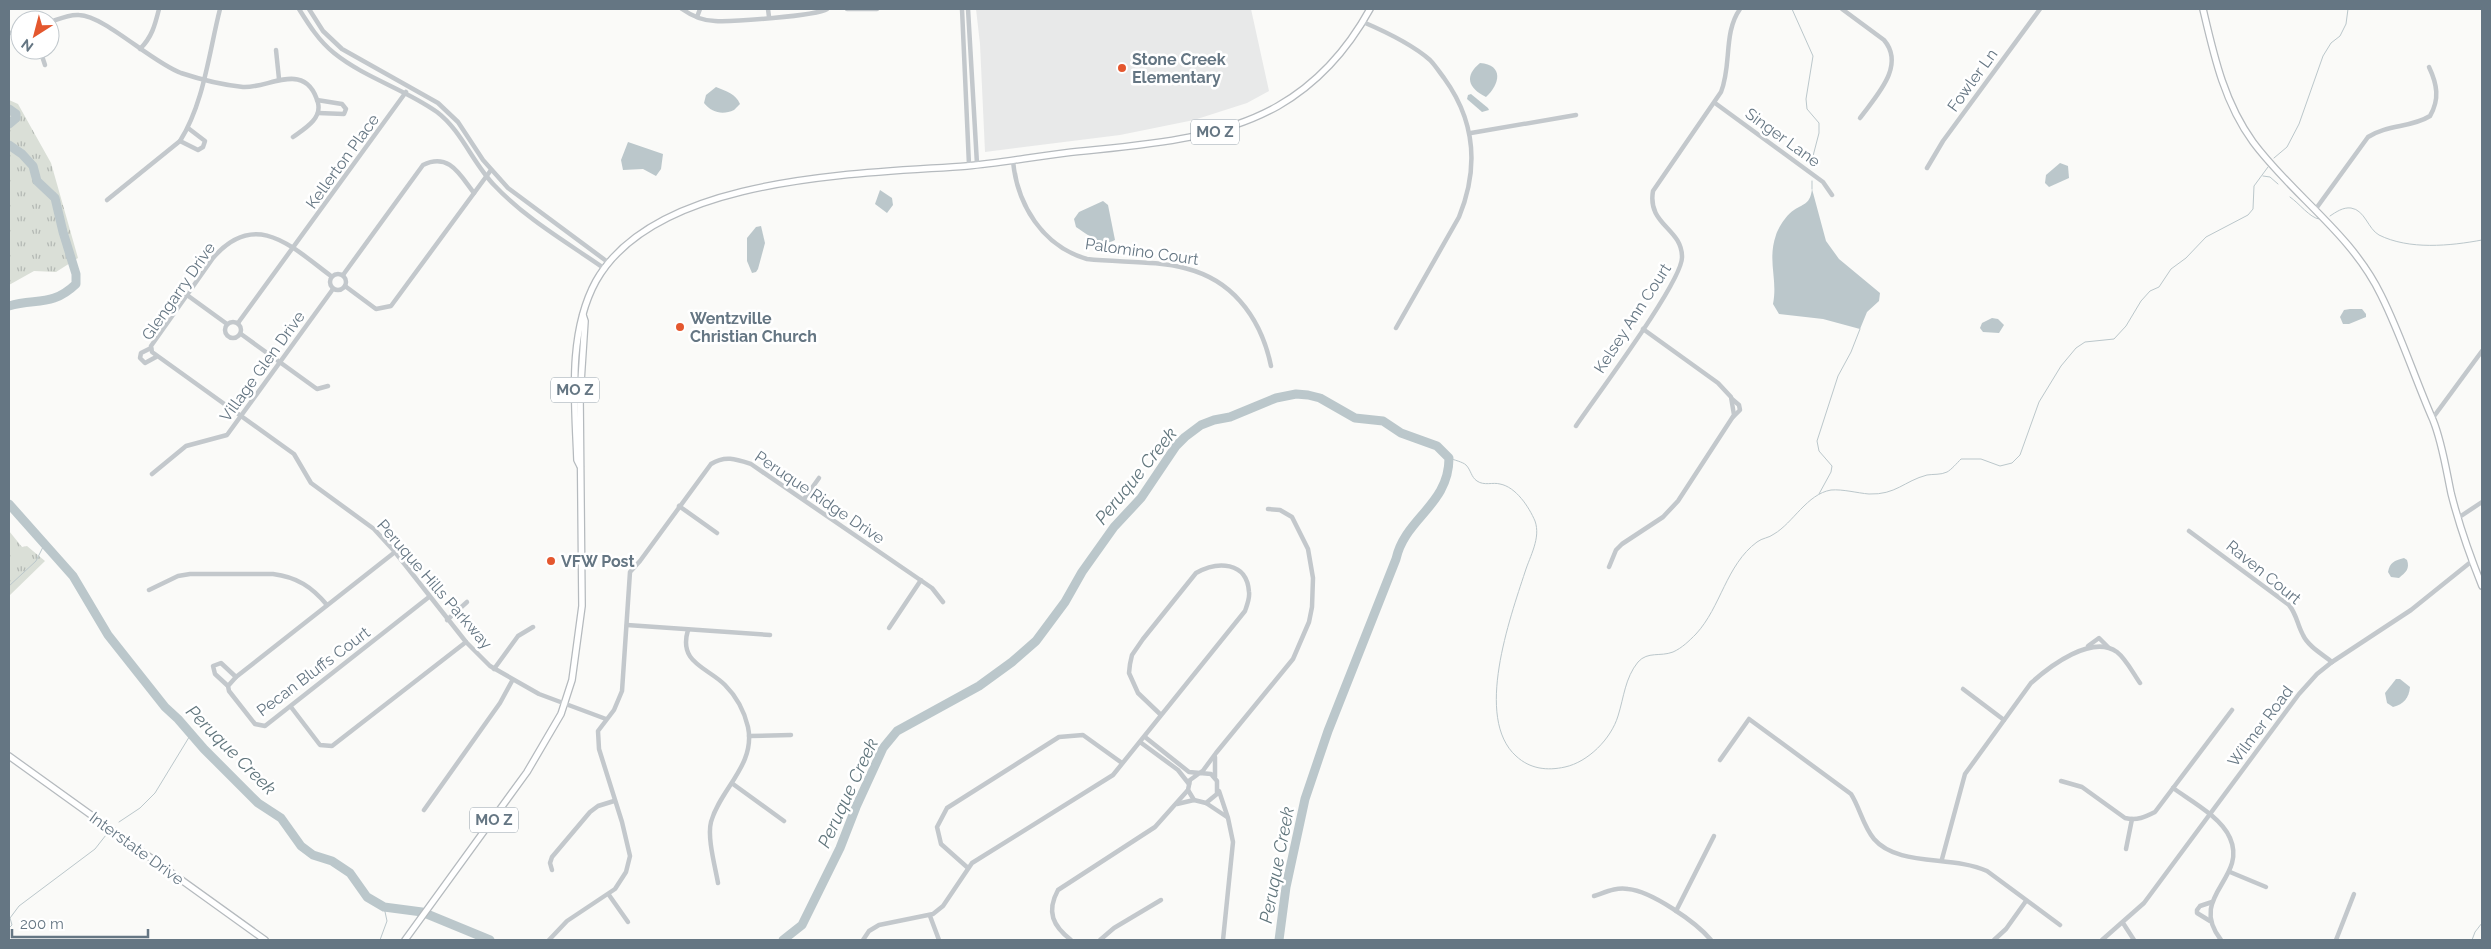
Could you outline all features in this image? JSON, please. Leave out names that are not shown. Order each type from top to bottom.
[{"type":"main road","name":"MO Z","points":[[407,937],[527,772],[565,704],[572,680],[582,606],[580,397],[585,321],[583,315],[596,281],[609,263],[645,230],[684,208],[762,188],[868,172],[969,166],[1205,135],[1244,122],[1278,106],[1312,83],[1344,51],[1370,9]]},
{"type":"main road","points":[[2202,9],[2220,77],[2239,120],[2270,162],[2336,230],[2361,260],[2380,294],[2432,419],[2458,518],[2482,586]]},
{"type":"main road","name":"Interstate Drive","points":[[9,756],[265,940]]},
{"type":"street","points":[[87,16],[89,9]]},
{"type":"street","points":[[140,49],[147,42],[155,27],[159,9]]},
{"type":"street","points":[[107,200],[180,140],[188,128],[203,78],[220,9]]},
{"type":"street","points":[[299,9],[312,31],[334,53],[437,112],[451,125],[487,178],[516,205],[605,269]]},
{"type":"street","points":[[309,9],[323,31],[342,49],[434,100],[458,122],[491,170],[514,194],[609,263]]},
{"type":"street","points":[[682,9],[697,17],[714,22],[811,14],[827,9]]},
{"type":"street","points":[[697,17],[700,9]]},
{"type":"street","points":[[768,9],[769,17]]},
{"type":"street","points":[[847,9],[877,9]]},
{"type":"street","points":[[962,9],[969,166]]},
{"type":"street","points":[[968,9],[977,164]]},
{"type":"street","name":"Kelsey Ann Court","points":[[1576,426],[1643,329],[1676,278],[1682,265],[1679,244],[1658,219],[1652,208],[1653,191],[1715,103],[1726,76],[1731,23],[1740,9]]},
{"type":"street","points":[[1842,9],[1884,40],[1889,46],[1893,59],[1890,73],[1860,118]]},
{"type":"street","name":"Fowler Ln","points":[[1927,168],[1943,141],[2040,9]]},
{"type":"street","points":[[60,19],[72,15],[87,16],[158,62],[181,73],[246,87],[279,79],[300,81],[313,91],[317,100],[318,113],[310,125],[293,137]]},
{"type":"street","points":[[1363,22],[1381,30],[1431,60],[1454,91],[1471,134],[1470,178],[1466,200],[1459,217],[1396,328]]},
{"type":"street","points":[[276,50],[279,79]]},
{"type":"street","points":[[43,60],[45,65]]},
{"type":"street","points":[[2315,210],[2368,137],[2380,129],[2414,123],[2430,116],[2437,97],[2429,67]]},
{"type":"street","name":"Kellerton Place","points":[[238,323],[411,88]]},
{"type":"street","points":[[317,100],[342,104],[346,108],[344,114],[340,115],[318,113]]},
{"type":"street","name":"Singer Lane","points":[[1715,103],[1823,182],[1832,195]]},
{"type":"street","points":[[1471,134],[1576,114]]},
{"type":"street","points":[[180,140],[198,150],[203,147],[205,141],[188,128]]},
{"type":"street","points":[[474,193],[455,168],[447,162],[432,160],[423,165],[343,276],[345,286],[376,309],[384,309],[391,306],[487,178],[491,170]]},
{"type":"street","name":"Palomino Court","points":[[1013,161],[1015,183],[1021,200],[1037,225],[1049,238],[1072,253],[1087,259],[1157,263],[1179,266],[1212,276],[1230,289],[1246,307],[1262,334],[1271,366]]},
{"type":"street","name":"Glengarry Drive","points":[[151,350],[213,258],[222,248],[237,237],[250,234],[266,235],[277,239],[331,276]]},
{"type":"street","points":[[343,276],[339,274],[331,276],[330,285],[333,289],[338,290],[345,286]]},
{"type":"street","name":"Village Glen Drive","points":[[152,474],[186,446],[227,435],[333,289]]},
{"type":"street","points":[[188,296],[227,324]]},
{"type":"street","points":[[227,324],[230,322],[238,323],[241,326],[241,334]]},
{"type":"street","points":[[227,324],[225,330],[231,338],[236,338],[241,334]]},
{"type":"street","points":[[1609,567],[1616,550],[1622,544],[1663,517],[1678,501],[1731,418],[1734,410],[1731,398],[1726,391],[1709,375],[1643,329]]},
{"type":"street","points":[[241,334],[317,389],[328,386]]},
{"type":"street","name":"Peruque Hills Parkway","points":[[156,357],[145,363],[140,358],[142,353],[151,350],[156,357],[294,454],[311,483],[374,529],[395,552],[447,620],[466,642],[494,669],[512,680],[565,704],[606,719]]},
{"type":"street","points":[[2432,419],[2482,351]]},
{"type":"street","name":"Peruque Ridge Drive","points":[[549,940],[567,921],[609,895],[620,882],[630,856],[598,749],[598,731],[614,710],[622,690],[630,572],[640,561],[703,473],[720,458],[734,458],[751,464],[921,580],[932,588],[943,602]]},
{"type":"street","points":[[804,499],[819,478]]},
{"type":"street","points":[[2458,518],[2482,502]]},
{"type":"street","points":[[680,506],[717,533]]},
{"type":"street","points":[[1071,940],[1058,929],[1052,920],[1053,899],[1058,890],[1139,840],[1155,827],[1188,790],[1193,776],[1202,772],[1216,752],[1289,664],[1300,647],[1312,607],[1313,578],[1308,548],[1292,517],[1280,510],[1268,509]]},
{"type":"street","name":"Raven Court","points":[[2189,530],[2289,605],[2296,613],[2302,634],[2308,642],[2332,662]]},
{"type":"street","points":[[236,677],[220,663],[213,666],[215,674],[228,686],[236,677],[395,552]]},
{"type":"street","name":"Wilmer Road","points":[[2102,940],[2144,903],[2299,694],[2317,674],[2411,610],[2472,561]]},
{"type":"street","points":[[863,940],[869,931],[879,925],[930,916],[942,906],[968,868],[986,853],[1105,781],[1145,737],[1162,716],[1246,611],[1250,594],[1248,584],[1235,568],[1217,564],[1207,566],[1196,573],[1132,655],[1129,674],[1133,685],[1138,694],[1162,716]]},
{"type":"street","points":[[149,590],[178,576],[190,574],[273,574],[287,576],[300,581],[316,592],[327,605]]},
{"type":"street","points":[[889,628],[921,580]]},
{"type":"street","name":"Pecan Bluffs Court","points":[[228,686],[229,692],[259,726],[265,726],[429,597]]},
{"type":"street","points":[[447,620],[467,602]]},
{"type":"street","points":[[627,626],[770,635]]},
{"type":"street","points":[[494,669],[518,636],[533,627]]},
{"type":"street","points":[[688,630],[686,643],[688,652],[695,664],[714,676],[736,697],[742,708],[749,736],[746,755],[733,784],[711,822],[718,882]]},
{"type":"street","points":[[291,706],[320,744],[332,746],[466,642]]},
{"type":"street","points":[[1942,859],[1965,774],[2031,683],[2040,675],[2088,647],[2095,645],[2109,648],[2120,654],[2140,683]]},
{"type":"street","points":[[424,810],[500,703],[512,680]]},
{"type":"street","points":[[1963,689],[2004,720]]},
{"type":"street","points":[[2061,781],[2082,787],[2115,811],[2132,819],[2155,812],[2232,710]]},
{"type":"street","points":[[1720,760],[1749,719],[1851,794],[1867,828],[1882,847],[1904,856],[1966,863],[1987,871],[2060,925]]},
{"type":"street","points":[[749,736],[790,734]]},
{"type":"street","points":[[968,868],[947,852],[941,844],[938,835],[938,822],[952,803],[1059,737],[1083,735],[1122,763]]},
{"type":"street","points":[[1145,737],[1189,772],[1202,772],[1215,777]]},
{"type":"street","points":[[1140,742],[1178,770],[1189,784]]},
{"type":"street","points":[[1216,752],[1213,767],[1233,842],[1223,940]]},
{"type":"street","points":[[733,784],[784,821]]},
{"type":"street","points":[[2173,788],[2209,815],[2230,838],[2233,857],[2230,872],[2214,895],[2210,921]]},
{"type":"street","points":[[1188,790],[1194,800]]},
{"type":"street","points":[[1206,802],[1214,798],[1218,790]]},
{"type":"street","points":[[1175,804],[1194,800],[1206,802],[1228,818]]},
{"type":"street","points":[[552,870],[550,863],[552,857],[590,812],[598,806],[614,801]]},
{"type":"street","points":[[2126,849],[2132,819]]},
{"type":"street","points":[[1676,911],[1714,836]]},
{"type":"street","points":[[2230,872],[2266,887]]},
{"type":"street","points":[[1594,896],[1615,888],[1640,890],[1676,911],[1711,940]]},
{"type":"street","points":[[2336,940],[2354,894]]},
{"type":"street","points":[[609,895],[628,922]]},
{"type":"street","points":[[1100,940],[1114,928],[1161,900]]},
{"type":"street","points":[[1994,940],[2006,929],[2026,901]]},
{"type":"street","points":[[2212,902],[2200,906],[2197,910],[2203,918],[2210,921],[2222,940]]},
{"type":"street","points":[[930,916],[939,940]]},
{"type":"street","points":[[2122,923],[2134,940]]},
{"type":"shaded area","name":"Stone Creek Elementary","points":[[976,9],[1251,9],[1269,91],[1247,103],[1194,120],[1120,135],[985,152],[980,44]]},
{"type":"shaded area","points":[[1480,63],[1493,67],[1497,76],[1497,81],[1486,97],[1475,90],[1470,82],[1472,73]]},
{"type":"shaded area","points":[[716,87],[733,95],[740,104],[734,110],[726,112],[718,112],[711,109],[704,103],[706,95]]},
{"type":"shaded area","points":[[1471,94],[1489,110],[1482,112],[1467,99],[1468,95]]},
{"type":"shaded area","points":[[628,142],[663,154],[661,169],[656,176],[643,169],[623,170],[621,160]]},
{"type":"shaded area","points":[[2060,163],[2068,166],[2069,178],[2049,187],[2045,183],[2046,175]]},
{"type":"shaded area","points":[[1812,189],[1826,241],[1839,259],[1880,293],[1879,301],[1867,312],[1860,329],[1823,319],[1779,314],[1773,304],[1772,253],[1776,235],[1789,215],[1808,200]]},
{"type":"shaded area","points":[[880,190],[892,198],[893,205],[887,213],[875,204]]},
{"type":"shaded area","points":[[1103,201],[1108,205],[1115,240],[1110,242],[1100,241],[1090,236],[1076,227],[1074,219],[1079,212]]},
{"type":"shaded area","points":[[761,226],[765,243],[758,269],[752,273],[747,261],[747,238],[756,227]]},
{"type":"shaded area","points":[[2362,309],[2366,317],[2349,324],[2343,324],[2340,317],[2344,310]]},
{"type":"shaded area","points":[[1992,318],[1998,319],[2004,325],[1999,333],[1983,332],[1980,328],[1982,323]]},
{"type":"shaded area","points":[[2404,558],[2408,563],[2407,570],[2399,578],[2391,577],[2388,572],[2391,564]]},
{"type":"shaded area","points":[[2396,679],[2400,679],[2410,687],[2405,700],[2393,707],[2387,703],[2385,693]]},
{"type":"green space","points":[[9,100],[18,104],[51,163],[78,258],[56,272],[34,271],[9,285]]},
{"type":"green space","points":[[9,531],[22,547],[27,546],[45,561],[9,596]]},
{"type":"waterway","points":[[1792,9],[1813,56],[1806,99],[1807,109],[1819,123],[1819,133],[1813,156],[1807,163]]},
{"type":"waterway","points":[[2274,158],[2287,147],[2299,124],[2323,56],[2331,43],[2340,36],[2346,24],[2348,9]]},
{"type":"waterway","name":"Peruque Creek","points":[[9,109],[16,114],[16,118],[9,124]]},
{"type":"waterway","name":"Peruque Creek","points":[[9,145],[22,154],[33,166],[37,181],[55,198],[76,274],[76,284],[59,296],[44,301],[9,306]]},
{"type":"waterway","points":[[1449,458],[1466,465],[1473,478],[1477,481],[1486,484],[1500,484],[1517,493],[1526,504],[1535,521],[1536,540],[1504,640],[1496,693],[1498,718],[1504,739],[1516,756],[1527,764],[1545,769],[1574,764],[1590,755],[1610,733],[1615,725],[1628,681],[1638,662],[1646,656],[1673,652],[1691,639],[1705,623],[1731,574],[1747,551],[1759,541],[1781,529],[1815,497],[1831,490],[1869,494],[1886,492],[1927,475],[1947,472],[1961,459],[1981,459],[2000,466],[2012,463],[2020,455],[2039,402],[2061,366],[2076,348],[2085,342],[2114,339],[2126,326],[2141,301],[2150,291],[2159,287],[2171,269],[2186,258],[2206,237],[2248,215],[2253,209],[2254,186],[2268,167]]},
{"type":"waterway","points":[[2263,176],[2270,177],[2278,184]]},
{"type":"waterway","points":[[1812,181],[1812,189]]},
{"type":"waterway","points":[[2290,197],[2308,213],[2319,219]]},
{"type":"waterway","points":[[2330,216],[2345,208],[2356,209],[2379,235],[2403,243],[2443,245],[2482,240]]},
{"type":"waterway","points":[[1819,494],[1831,472],[1832,466],[1819,451],[1817,441],[1838,376],[1851,352],[1860,329]]},
{"type":"waterway","name":"Peruque Creek","points":[[783,940],[802,925],[840,848],[883,748],[897,731],[979,686],[1012,662],[1036,641],[1065,602],[1082,572],[1114,527],[1141,498],[1176,446],[1185,437],[1201,425],[1230,417],[1276,398],[1296,394],[1320,398],[1355,418],[1383,421],[1401,433],[1437,446],[1449,458],[1447,474],[1442,488],[1401,545],[1328,731],[1305,799],[1286,887],[1279,940]]},
{"type":"waterway","name":"Peruque Creek","points":[[9,504],[73,576],[108,635],[165,707],[258,803],[281,818],[301,846],[313,855],[332,861],[350,873],[367,897],[384,907],[422,912],[490,940]]},
{"type":"waterway","points":[[9,586],[36,561],[45,543]]},
{"type":"waterway","points":[[119,822],[140,808],[155,793],[191,734]]},
{"type":"waterway","points":[[9,928],[12,925],[10,918],[19,906],[95,849],[106,835]]},
{"type":"waterway","points":[[380,940],[387,921],[384,907]]},
{"type":"waterway","points":[[2472,940],[2482,923]]},
{"type":"place","name":"Stone Creek Elementary","points":[[1122,68]]},
{"type":"place","name":"Wentzville Christian Church","points":[[680,327]]},
{"type":"place","name":"VFW Post","points":[[551,561]]}]
